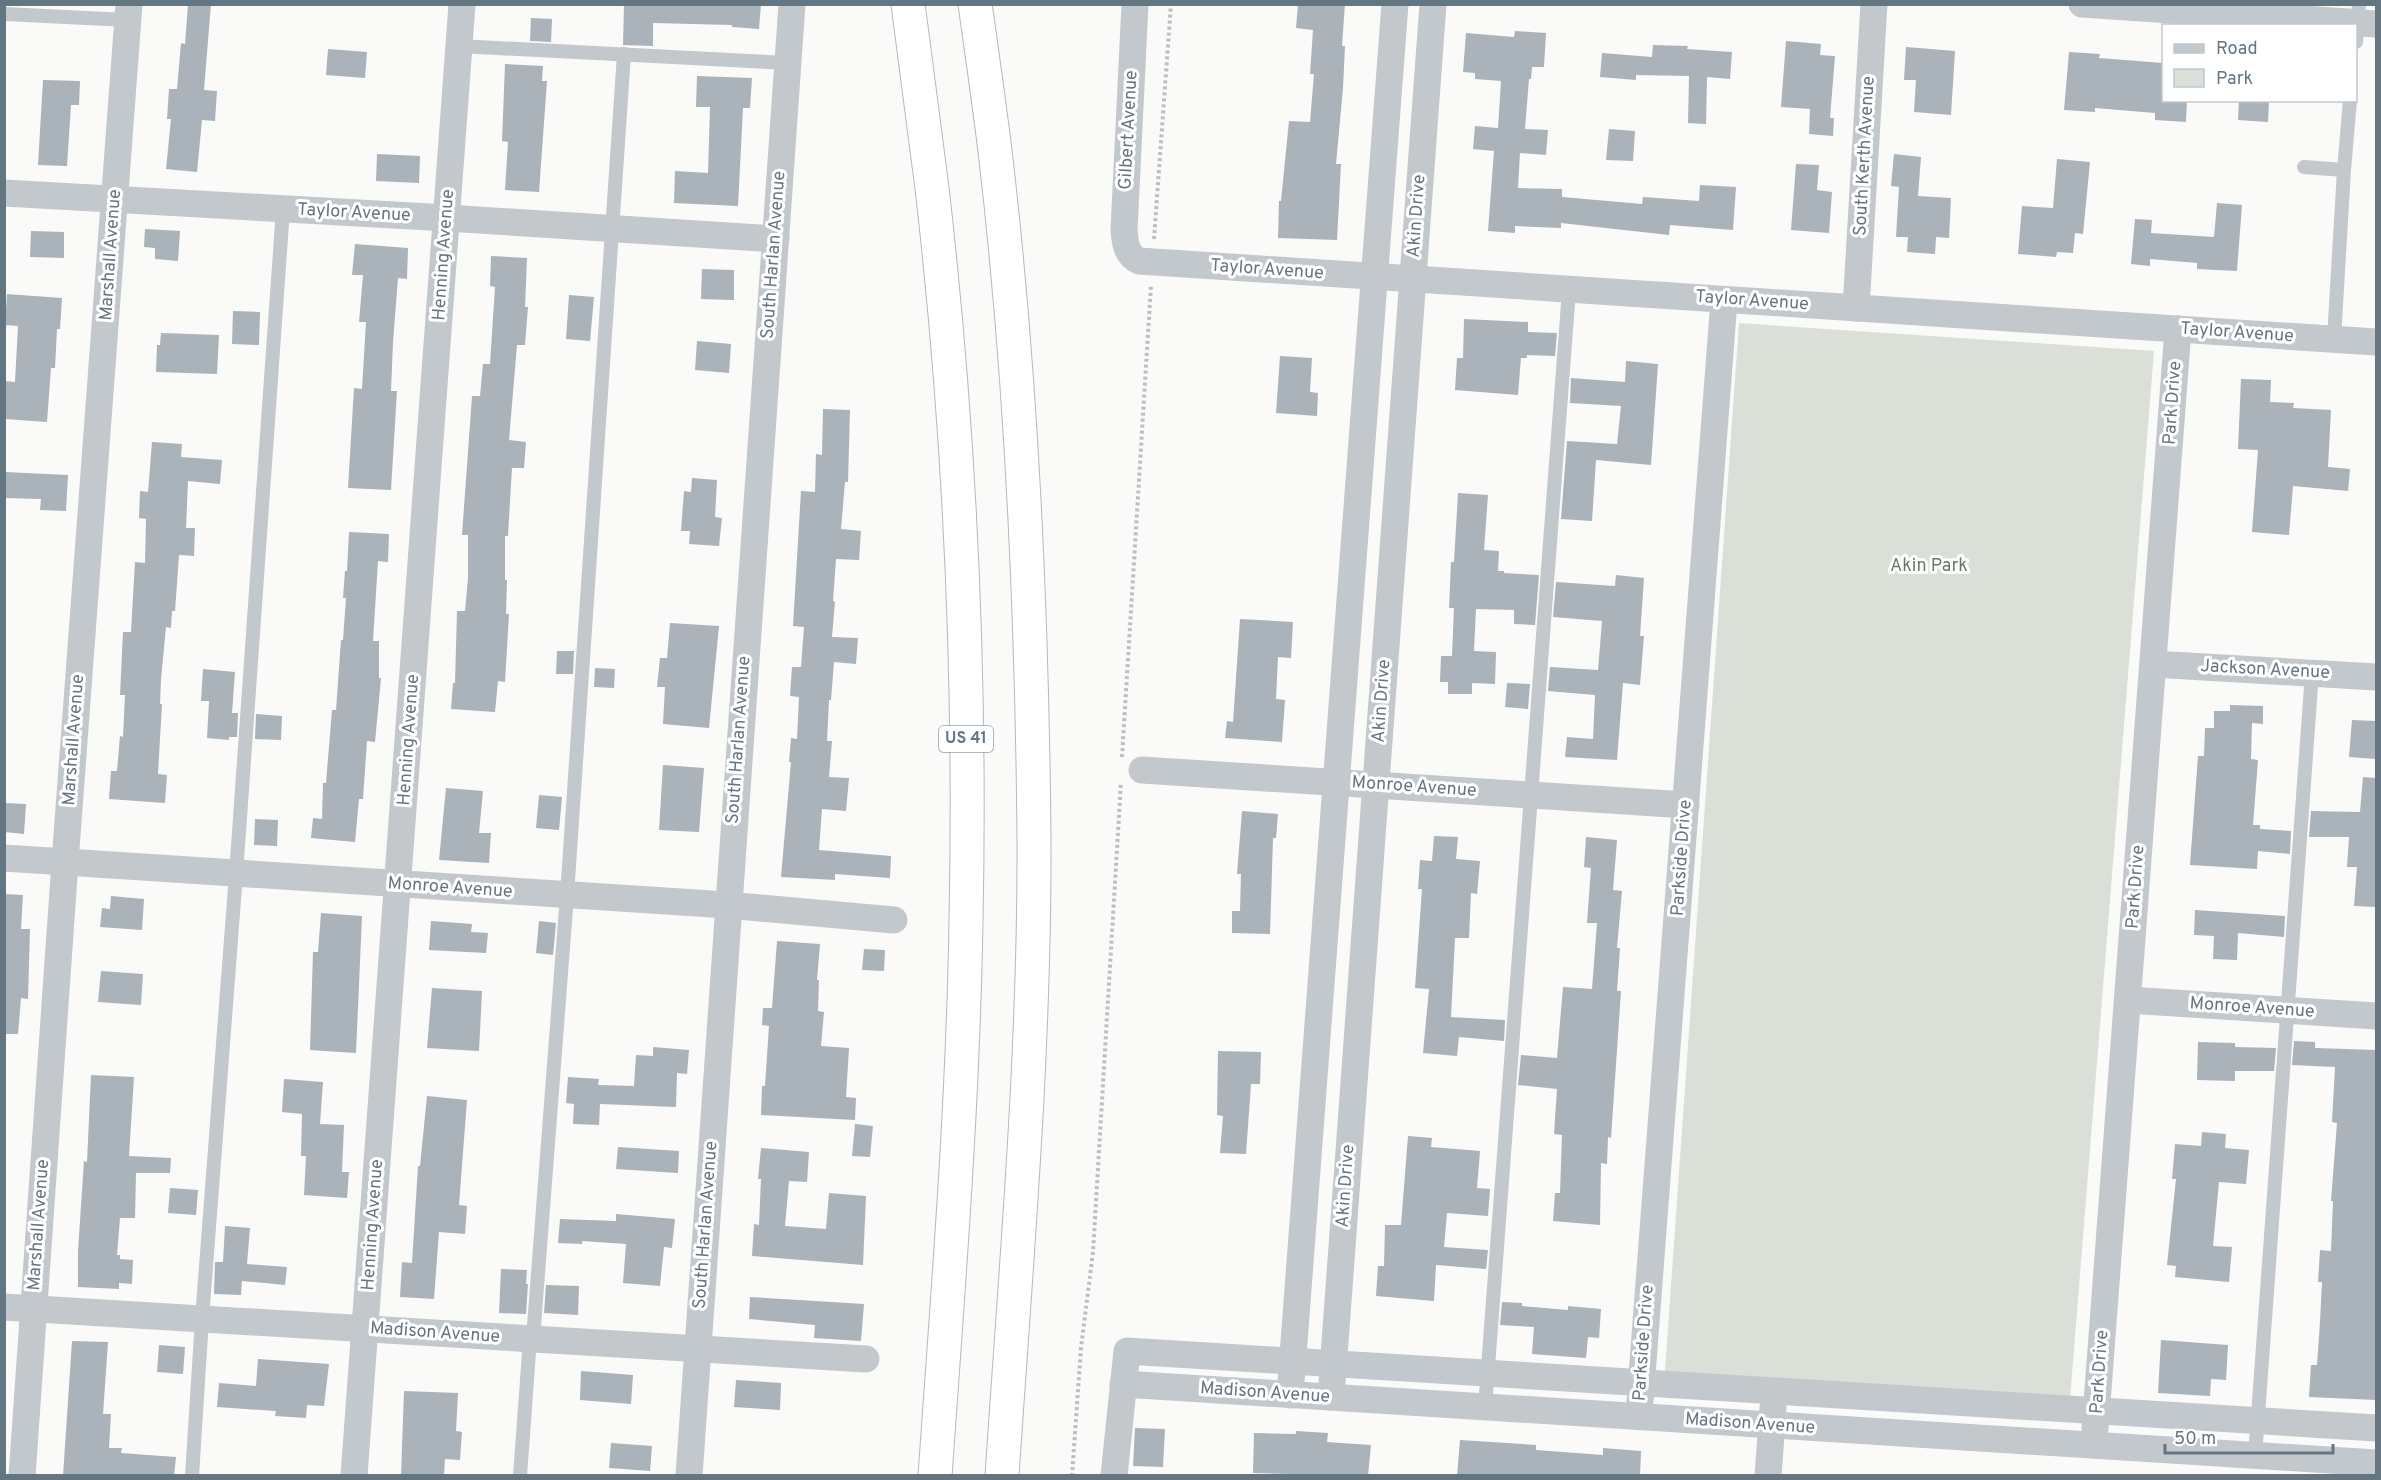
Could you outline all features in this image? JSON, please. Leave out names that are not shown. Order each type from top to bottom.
[{"type":"highway","name":"US 41","points":[[908,4],[932,190],[944,311],[959,509],[966,709],[966,918],[963,1047],[935,1476]]},
{"type":"highway","points":[[975,4],[995,151],[1011,313],[1026,545],[1031,687],[1034,851],[1030,1025],[1002,1476]]},
{"type":"street","name":"Henning Avenue","points":[[354,1476],[462,4]]},
{"type":"street","name":"South Harlan Avenue","points":[[689,1476],[727,905],[792,4]]},
{"type":"street","name":"Gilbert Avenue","points":[[1130,255],[1125,239],[1124,220],[1135,4]]},
{"type":"street","name":"Akin Drive","points":[[1290,1395],[1395,4]]},
{"type":"street","name":"Akin Drive","points":[[1331,1397],[1432,4]]},
{"type":"street","name":"South Kerth Avenue","points":[[1856,308],[1874,4]]},
{"type":"street","points":[[2082,4],[2362,24]]},
{"type":"street","name":"Marshall Avenue","points":[[22,1476],[65,862],[129,12]]},
{"type":"street","name":"Taylor Avenue","points":[[4,193],[776,239]]},
{"type":"street","name":"Taylor Avenue","points":[[1130,255],[1134,259],[1145,262],[2376,342]]},
{"type":"street","name":"Parkside Drive","points":[[1639,1417],[1724,300]]},
{"type":"street","name":"Park Drive","points":[[2094,1446],[2178,329]]},
{"type":"street","name":"Jackson Avenue","points":[[2153,664],[2376,677]]},
{"type":"street","name":"Monroe Avenue","points":[[1128,770],[1686,805]]},
{"type":"street","name":"Monroe Avenue","points":[[4,858],[727,905],[894,920]]},
{"type":"street","name":"Monroe Avenue","points":[[2128,1000],[2376,1016]]},
{"type":"street","name":"Madison Avenue","points":[[4,1307],[866,1359]]},
{"type":"street","name":"Madison Avenue","points":[[2376,1428],[1127,1351],[1123,1384],[2376,1463]]},
{"type":"street","points":[[1114,1476],[1123,1384]]},
{"type":"street","points":[[1768,1476],[1774,1391]]},
{"type":"lane","points":[[4,14],[129,12]]},
{"type":"lane","points":[[459,46],[788,63]]},
{"type":"lane","points":[[520,1476],[567,895],[624,54]]},
{"type":"lane","points":[[2334,339],[2350,102]]},
{"type":"lane","points":[[2304,166],[2344,170]]},
{"type":"lane","points":[[192,1476],[283,209]]},
{"type":"lane","points":[[1485,1407],[1569,290]]},
{"type":"lane","points":[[2255,1456],[2312,673]]},
{"type":"path","points":[[1153,242],[1171,4]]},
{"type":"path","points":[[1072,1476],[1081,1348],[1093,1252],[1128,770],[1150,286]]},
{"type":"green space","name":"Akin Park","points":[[1739,323],[2154,351],[2070,1399],[1665,1371]]},
{"type":"building","points":[[188,4],[211,4],[204,90],[217,91],[215,121],[202,120],[197,172],[166,169],[171,119],[167,119],[169,89],[177,89],[181,43],[185,44]]},
{"type":"building","points":[[624,4],[761,4],[759,29],[732,27],[732,25],[653,23],[653,46],[623,45]]},
{"type":"building","points":[[1298,4],[1345,4],[1342,46],[1345,46],[1343,88],[1336,164],[1341,164],[1337,240],[1278,238],[1279,201],[1281,201],[1289,121],[1310,122],[1314,74],[1310,74],[1313,30],[1296,28]]},
{"type":"building","points":[[531,18],[552,19],[551,42],[530,41]]},
{"type":"building","points":[[1515,31],[1546,33],[1544,67],[1532,67],[1531,79],[1529,79],[1525,129],[1548,130],[1546,155],[1520,153],[1518,188],[1562,189],[1562,197],[1642,204],[1643,197],[1699,201],[1700,185],[1736,187],[1733,230],[1670,225],[1669,235],[1561,223],[1561,228],[1515,226],[1515,233],[1488,231],[1494,151],[1473,149],[1475,126],[1498,128],[1501,81],[1475,79],[1475,73],[1463,72],[1466,33],[1514,37]]},
{"type":"building","points":[[1786,41],[1821,44],[1820,55],[1835,56],[1830,118],[1834,118],[1833,136],[1809,134],[1810,109],[1781,107]]},
{"type":"building","points":[[1653,45],[1688,46],[1687,49],[1732,52],[1730,79],[1707,77],[1706,124],[1688,123],[1689,76],[1636,75],[1636,80],[1600,77],[1602,53],[1652,57]]},
{"type":"building","points":[[1906,47],[1955,51],[1951,115],[1914,112],[1916,80],[1904,80]]},
{"type":"building","points":[[328,49],[367,52],[365,78],[326,75]]},
{"type":"building","points":[[2069,52],[2100,54],[2099,58],[2162,63],[2162,102],[2187,102],[2186,122],[2155,120],[2155,113],[2095,108],[2095,112],[2064,110]]},
{"type":"building","points":[[505,64],[543,66],[542,81],[547,81],[539,192],[505,190],[508,142],[502,141]]},
{"type":"building","points":[[697,76],[752,78],[750,108],[743,108],[738,206],[674,203],[675,171],[708,173],[710,107],[696,107]]},
{"type":"building","points":[[43,80],[80,81],[79,105],[71,105],[67,166],[38,165]]},
{"type":"building","points":[[2239,102],[2269,102],[2268,122],[2238,120]]},
{"type":"building","points":[[1609,129],[1635,131],[1633,161],[1606,160]]},
{"type":"building","points":[[377,154],[420,156],[419,183],[376,181]]},
{"type":"building","points":[[1894,154],[1921,157],[1918,196],[1951,198],[1949,238],[1936,237],[1935,254],[1907,252],[1908,237],[1896,237],[1899,187],[1891,186]]},
{"type":"building","points":[[2057,159],[2090,162],[2083,234],[2075,233],[2073,253],[2057,252],[2056,257],[2018,254],[2022,206],[2053,208]]},
{"type":"building","points":[[1796,164],[1819,165],[1817,190],[1832,192],[1829,233],[1791,230]]},
{"type":"building","points":[[2217,203],[2242,205],[2237,271],[2197,269],[2197,263],[2150,259],[2150,266],[2131,264],[2135,219],[2152,220],[2151,233],[2214,237]]},
{"type":"building","points":[[145,229],[180,231],[178,261],[155,259],[155,248],[144,247]]},
{"type":"building","points":[[31,231],[64,232],[64,258],[30,257]]},
{"type":"building","points":[[355,244],[408,248],[407,279],[398,278],[393,342],[391,391],[397,391],[391,490],[348,488],[354,388],[362,389],[366,322],[359,322],[363,275],[352,275]]},
{"type":"building","points":[[491,256],[527,258],[525,307],[528,307],[525,345],[517,345],[509,440],[526,442],[524,468],[512,468],[508,536],[505,536],[506,614],[509,614],[505,682],[498,681],[495,712],[451,709],[453,683],[455,683],[457,611],[465,611],[468,578],[468,535],[462,535],[472,396],[480,396],[483,364],[490,364],[495,287],[490,286]]},
{"type":"building","points":[[702,269],[734,270],[734,300],[701,299]]},
{"type":"building","points":[[7,294],[62,298],[60,329],[57,329],[55,368],[51,368],[47,422],[5,419],[4,381],[15,382],[18,326],[5,325]]},
{"type":"building","points":[[569,295],[594,297],[590,341],[566,339]]},
{"type":"building","points":[[233,311],[260,312],[259,345],[232,344]]},
{"type":"building","points":[[1464,319],[1528,322],[1528,332],[1557,333],[1555,356],[1527,355],[1527,358],[1521,358],[1518,395],[1455,390],[1457,358],[1463,358]]},
{"type":"building","points":[[161,333],[219,335],[217,374],[156,372],[157,345],[160,345]]},
{"type":"building","points":[[697,341],[731,344],[729,373],[695,370]]},
{"type":"building","points":[[1280,356],[1312,358],[1310,392],[1318,393],[1317,416],[1276,413]]},
{"type":"building","points":[[1626,361],[1658,364],[1651,465],[1596,460],[1592,521],[1561,519],[1567,441],[1617,444],[1621,406],[1570,403],[1571,378],[1625,382]]},
{"type":"building","points":[[2241,379],[2271,380],[2270,402],[2294,403],[2293,408],[2331,410],[2328,467],[2350,469],[2348,491],[2293,486],[2289,535],[2252,532],[2258,450],[2238,449]]},
{"type":"building","points":[[823,409],[850,410],[848,482],[845,482],[841,529],[861,531],[859,560],[836,559],[833,601],[835,602],[832,637],[858,638],[856,664],[834,662],[831,700],[829,700],[827,741],[832,741],[829,777],[849,778],[846,811],[822,809],[819,850],[891,856],[890,878],[835,874],[835,880],[781,877],[791,738],[797,739],[799,697],[790,696],[792,667],[801,667],[804,627],[793,626],[801,491],[815,492],[816,454],[822,455]]},
{"type":"building","points":[[152,442],[182,444],[181,457],[222,460],[220,484],[188,481],[186,528],[195,528],[194,556],[179,555],[175,611],[172,611],[171,628],[166,627],[161,679],[158,774],[167,775],[165,803],[109,799],[111,771],[117,771],[120,736],[123,737],[125,695],[120,695],[123,632],[131,632],[135,562],[145,563],[146,519],[139,518],[140,491],[148,492]]},
{"type":"building","points":[[5,472],[68,475],[66,511],[40,510],[41,499],[4,498]]},
{"type":"building","points":[[692,478],[717,480],[715,517],[722,518],[719,546],[689,544],[690,531],[681,531],[684,491],[691,492]]},
{"type":"building","points":[[1458,493],[1488,495],[1484,550],[1499,551],[1498,571],[1539,575],[1535,625],[1514,624],[1514,610],[1476,609],[1474,651],[1496,652],[1495,684],[1472,683],[1472,694],[1448,694],[1448,682],[1440,682],[1441,656],[1452,656],[1454,608],[1449,608]]},
{"type":"building","points":[[349,532],[389,534],[388,562],[378,561],[373,641],[379,641],[379,678],[381,678],[375,742],[367,741],[363,799],[359,799],[355,842],[311,838],[313,818],[322,819],[323,783],[326,783],[332,710],[336,710],[341,640],[343,640],[346,598],[343,598]]},
{"type":"building","points":[[1616,575],[1644,578],[1640,636],[1644,636],[1640,685],[1623,683],[1617,760],[1565,757],[1567,737],[1593,739],[1595,695],[1548,691],[1550,667],[1598,670],[1602,621],[1553,617],[1556,582],[1615,586]]},
{"type":"building","points":[[1240,619],[1293,622],[1291,658],[1278,657],[1276,699],[1285,700],[1282,742],[1225,738],[1227,721],[1233,722]]},
{"type":"building","points":[[670,623],[719,626],[709,728],[663,724],[665,687],[657,687],[660,658],[667,658]]},
{"type":"building","points":[[557,651],[574,651],[573,674],[556,674]]},
{"type":"building","points":[[595,668],[615,669],[614,688],[594,687]]},
{"type":"building","points":[[203,669],[235,672],[232,713],[238,713],[237,737],[229,737],[229,740],[207,738],[209,701],[201,701]]},
{"type":"building","points":[[1507,683],[1530,684],[1528,709],[1505,707]]},
{"type":"building","points":[[2230,705],[2263,706],[2263,724],[2252,723],[2251,759],[2258,760],[2253,825],[2260,825],[2260,829],[2291,831],[2290,854],[2258,851],[2257,869],[2190,865],[2198,756],[2204,756],[2205,728],[2214,728],[2214,711],[2230,711]]},
{"type":"building","points":[[256,714],[282,716],[281,740],[255,739]]},
{"type":"building","points":[[2352,720],[2376,721],[2376,759],[2349,757]]},
{"type":"building","points":[[663,765],[704,768],[699,832],[659,830]]},
{"type":"building","points":[[2363,777],[2376,778],[2376,907],[2354,906],[2357,867],[2347,867],[2349,837],[2309,837],[2311,811],[2360,812]]},
{"type":"building","points":[[446,788],[483,791],[479,833],[491,833],[489,863],[439,860]]},
{"type":"building","points":[[539,795],[562,797],[559,830],[536,828]]},
{"type":"building","points":[[4,803],[26,804],[24,834],[4,832]]},
{"type":"building","points":[[1242,811],[1278,814],[1276,838],[1273,838],[1270,934],[1232,933],[1232,911],[1240,911],[1241,874],[1237,874]]},
{"type":"building","points":[[255,819],[278,820],[277,846],[254,845]]},
{"type":"building","points":[[1434,836],[1458,837],[1456,859],[1480,861],[1477,894],[1471,893],[1469,938],[1455,938],[1451,1017],[1505,1020],[1504,1041],[1459,1037],[1457,1056],[1423,1053],[1429,989],[1415,988],[1422,889],[1418,889],[1420,860],[1432,861]]},
{"type":"building","points":[[1586,837],[1617,840],[1613,890],[1622,891],[1617,948],[1620,948],[1617,991],[1621,991],[1611,1138],[1608,1137],[1607,1164],[1601,1163],[1600,1225],[1553,1221],[1555,1193],[1560,1193],[1562,1135],[1554,1134],[1557,1089],[1518,1085],[1521,1055],[1557,1058],[1563,987],[1592,989],[1597,923],[1587,923],[1591,868],[1584,867]]},
{"type":"building","points":[[4,894],[23,895],[21,929],[30,929],[28,999],[21,998],[18,1034],[4,1034]]},
{"type":"building","points":[[111,896],[144,899],[142,930],[100,927],[102,908],[110,909]]},
{"type":"building","points":[[2195,910],[2285,916],[2284,937],[2238,933],[2237,960],[2213,959],[2214,936],[2194,935]]},
{"type":"building","points":[[321,913],[362,916],[356,1053],[310,1050],[313,952],[318,952]]},
{"type":"building","points":[[431,921],[472,924],[471,932],[488,933],[486,953],[429,950]]},
{"type":"building","points":[[539,921],[556,923],[553,955],[536,953]]},
{"type":"building","points":[[777,941],[820,944],[817,980],[819,980],[818,1011],[824,1012],[821,1046],[849,1048],[846,1097],[856,1098],[855,1120],[761,1115],[769,1026],[762,1025],[763,1008],[772,1008]]},
{"type":"building","points":[[864,949],[885,950],[884,971],[862,970]]},
{"type":"building","points":[[101,971],[143,974],[141,1005],[98,1002]]},
{"type":"building","points":[[432,988],[482,991],[479,1051],[427,1048]]},
{"type":"building","points":[[2294,1041],[2315,1042],[2315,1048],[2376,1050],[2376,1400],[2309,1397],[2311,1365],[2317,1365],[2322,1282],[2318,1282],[2320,1250],[2331,1251],[2333,1201],[2331,1201],[2337,1123],[2332,1122],[2335,1067],[2292,1065]]},
{"type":"building","points":[[2198,1042],[2235,1043],[2235,1047],[2276,1048],[2274,1071],[2235,1071],[2235,1081],[2197,1080]]},
{"type":"building","points":[[653,1047],[689,1050],[687,1074],[677,1073],[676,1107],[600,1104],[599,1125],[573,1124],[574,1104],[566,1103],[568,1077],[599,1079],[598,1085],[634,1086],[636,1055],[653,1056]]},
{"type":"building","points":[[1218,1051],[1261,1052],[1260,1084],[1251,1084],[1246,1154],[1220,1153],[1223,1116],[1217,1115]]},
{"type":"building","points":[[91,1075],[134,1077],[129,1156],[171,1158],[170,1173],[136,1173],[135,1218],[120,1218],[117,1255],[120,1255],[120,1259],[133,1260],[132,1284],[119,1283],[119,1289],[78,1287],[78,1251],[84,1161],[87,1162]]},
{"type":"building","points":[[284,1079],[323,1082],[320,1124],[344,1125],[342,1172],[349,1172],[347,1198],[304,1195],[306,1156],[301,1156],[302,1114],[282,1112]]},
{"type":"building","points":[[427,1096],[467,1100],[459,1205],[467,1206],[465,1234],[439,1232],[434,1299],[400,1297],[402,1262],[412,1263],[418,1166],[420,1166]]},
{"type":"building","points":[[855,1124],[873,1126],[870,1157],[852,1156]]},
{"type":"building","points":[[2202,1132],[2226,1134],[2225,1148],[2249,1150],[2246,1184],[2219,1182],[2213,1246],[2232,1247],[2229,1282],[2175,1277],[2176,1266],[2167,1265],[2176,1179],[2172,1179],[2175,1144],[2201,1146]]},
{"type":"building","points":[[1408,1136],[1432,1138],[1431,1147],[1480,1151],[1477,1188],[1490,1189],[1488,1216],[1447,1213],[1444,1247],[1488,1250],[1486,1269],[1436,1265],[1434,1301],[1376,1296],[1378,1266],[1384,1266],[1385,1225],[1401,1225]]},
{"type":"building","points":[[618,1147],[679,1151],[678,1173],[616,1169]]},
{"type":"building","points":[[761,1148],[809,1152],[807,1182],[789,1181],[785,1226],[826,1229],[829,1193],[866,1196],[863,1265],[752,1256],[754,1224],[759,1225],[761,1179],[758,1179]]},
{"type":"building","points":[[170,1188],[198,1190],[196,1215],[168,1213]]},
{"type":"building","points":[[616,1214],[675,1219],[672,1248],[664,1247],[660,1286],[623,1283],[626,1244],[582,1241],[582,1244],[558,1243],[560,1219],[616,1221]]},
{"type":"building","points":[[225,1226],[250,1228],[247,1264],[287,1267],[285,1285],[242,1281],[241,1295],[214,1294],[215,1262],[223,1262]]},
{"type":"building","points":[[501,1269],[527,1270],[526,1314],[499,1313]]},
{"type":"building","points":[[546,1285],[579,1286],[578,1315],[544,1313]]},
{"type":"building","points":[[750,1297],[864,1304],[861,1341],[814,1338],[815,1325],[749,1319]]},
{"type":"building","points":[[1502,1302],[1568,1310],[1568,1306],[1601,1309],[1599,1338],[1588,1337],[1586,1358],[1532,1354],[1534,1327],[1500,1325]]},
{"type":"building","points":[[2161,1340],[2228,1345],[2226,1380],[2211,1379],[2210,1396],[2158,1393]]},
{"type":"building","points":[[72,1341],[108,1342],[103,1414],[111,1414],[109,1448],[122,1448],[121,1453],[176,1457],[174,1476],[63,1476]]},
{"type":"building","points":[[159,1345],[185,1347],[183,1374],[157,1372]]},
{"type":"building","points":[[258,1359],[329,1364],[324,1406],[307,1405],[306,1418],[275,1416],[276,1411],[217,1407],[219,1383],[256,1386]]},
{"type":"building","points":[[581,1371],[633,1375],[631,1404],[580,1400]]},
{"type":"building","points":[[736,1380],[781,1383],[780,1410],[734,1407]]},
{"type":"building","points":[[404,1391],[458,1393],[456,1431],[462,1432],[460,1460],[445,1459],[444,1476],[401,1476]]},
{"type":"building","points":[[1135,1428],[1165,1429],[1163,1467],[1133,1466]]},
{"type":"building","points":[[1296,1431],[1328,1433],[1327,1442],[1371,1445],[1368,1476],[1253,1473],[1254,1433],[1296,1434]]},
{"type":"building","points":[[1460,1440],[1536,1445],[1536,1450],[1603,1455],[1603,1448],[1641,1451],[1640,1476],[1457,1476]]},
{"type":"building","points":[[611,1443],[652,1446],[650,1471],[609,1468]]}]
